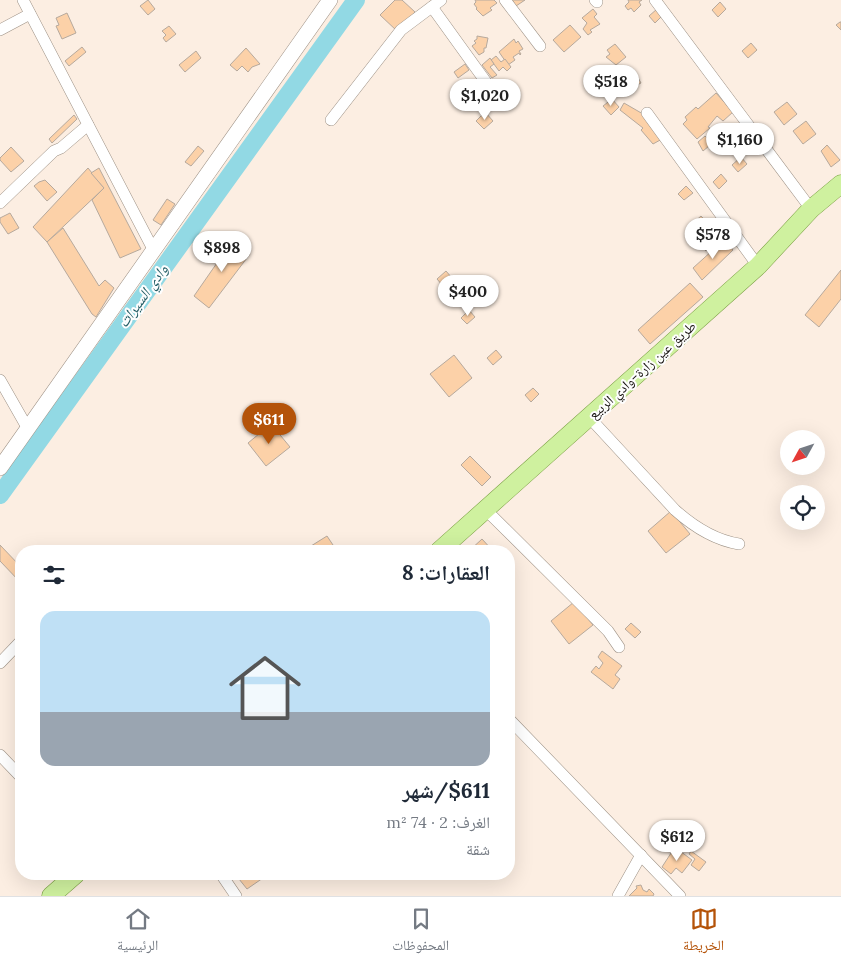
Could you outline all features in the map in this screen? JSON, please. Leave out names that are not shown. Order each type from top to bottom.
[{"type":"main road","points":[[0,468],[330,0]]},
{"type":"main road","name":"طريق عين زارة-وادي الربيع","points":[[445,545],[758,266],[811,209],[841,184]]},
{"type":"main road","points":[[51,896],[69,880]]},
{"type":"street","points":[[23,0],[154,252]]},
{"type":"street","points":[[505,0],[540,46]]},
{"type":"street","points":[[655,0],[811,209]]},
{"type":"street","points":[[332,120],[401,30],[436,4],[486,82]]},
{"type":"street","points":[[0,30],[30,14]]},
{"type":"street","points":[[647,114],[758,266]]},
{"type":"street","points":[[0,203],[5,196],[54,151],[61,148],[88,125]]},
{"type":"street","points":[[0,380],[28,429]]},
{"type":"street","points":[[589,417],[685,519],[706,533],[727,542],[739,544]]},
{"type":"street","points":[[485,508],[608,631],[619,647]]},
{"type":"street","points":[[0,663],[15,647]]},
{"type":"street","points":[[515,725],[680,896]]},
{"type":"street","points":[[0,755],[15,771]]},
{"type":"street","points":[[618,896],[641,855]]},
{"type":"street","points":[[224,880],[236,896]]},
{"type":"building","points":[[148,0],[155,9],[148,15],[140,6]]},
{"type":"building","points":[[395,0],[402,0],[415,12],[397,31],[380,15]]},
{"type":"building","points":[[475,0],[494,0],[497,3],[490,8],[492,10],[483,16],[476,9]]},
{"type":"building","points":[[512,0],[525,0],[516,6]]},
{"type":"building","points":[[628,0],[642,0],[639,2],[641,5],[634,12],[631,8],[628,10],[625,6],[629,2]]},
{"type":"building","points":[[720,2],[726,9],[718,17],[712,10]]},
{"type":"building","points":[[593,9],[597,14],[594,17],[600,24],[590,30],[592,32],[588,35],[583,29],[587,23],[582,18]]},
{"type":"building","points":[[657,9],[663,15],[655,23],[649,16]]},
{"type":"building","points":[[67,13],[76,33],[62,39],[56,26],[59,25],[56,18]]},
{"type":"building","points":[[841,22],[841,30],[836,25]]},
{"type":"building","points":[[570,25],[581,37],[564,52],[553,40]]},
{"type":"building","points":[[169,26],[176,34],[166,42],[163,38],[166,35],[162,31]]},
{"type":"building","points":[[477,36],[488,38],[484,52],[479,55],[472,46],[476,43],[474,41],[477,39]]},
{"type":"building","points":[[514,39],[516,43],[518,41],[523,49],[519,51],[521,54],[519,53],[513,57],[515,60],[508,65],[499,52]]},
{"type":"building","points":[[751,43],[757,50],[748,58],[742,51]]},
{"type":"building","points":[[615,44],[626,57],[616,65],[606,57],[610,54],[607,50]]},
{"type":"building","points":[[82,47],[86,52],[69,66],[65,61]]},
{"type":"building","points":[[246,48],[260,64],[252,67],[248,72],[242,66],[237,71],[230,65]]},
{"type":"building","points":[[196,51],[201,58],[185,72],[179,65]]},
{"type":"building","points":[[496,56],[501,62],[505,59],[511,67],[507,71],[503,67],[499,71],[491,60]]},
{"type":"building","points":[[490,58],[494,64],[490,67],[497,75],[492,78],[482,65]]},
{"type":"building","points":[[465,64],[469,70],[458,78],[454,72]]},
{"type":"building","points":[[633,69],[641,83],[626,91],[619,77]]},
{"type":"building","points":[[716,93],[733,112],[723,121],[717,116],[708,127],[710,128],[697,139],[683,124],[687,120],[685,117],[696,107],[698,109]]},
{"type":"building","points":[[612,99],[619,107],[611,115],[603,106]]},
{"type":"building","points":[[787,102],[797,114],[784,125],[774,112]]},
{"type":"building","points":[[624,103],[643,114],[662,139],[653,144],[641,130],[643,128],[620,110]]},
{"type":"building","points":[[485,112],[493,121],[484,129],[476,121]]},
{"type":"building","points":[[74,115],[77,119],[52,143],[49,139]]},
{"type":"building","points":[[806,121],[816,134],[803,144],[793,131]]},
{"type":"building","points":[[715,127],[721,136],[703,151],[698,142],[705,136],[707,138],[710,136],[708,135],[710,131]]},
{"type":"building","points":[[827,145],[840,160],[831,167],[821,151]]},
{"type":"building","points":[[198,146],[204,151],[191,166],[185,162]]},
{"type":"building","points":[[11,147],[24,161],[11,172],[0,158]]},
{"type":"building","points":[[741,157],[747,164],[738,172],[732,165]]},
{"type":"building","points":[[88,168],[104,188],[47,242],[33,227]]},
{"type":"building","points":[[99,168],[141,249],[120,258],[92,200],[104,188],[91,173]]},
{"type":"building","points":[[721,174],[727,181],[719,189],[713,182]]},
{"type":"building","points":[[45,180],[57,192],[47,201],[34,186]]},
{"type":"building","points":[[686,186],[693,193],[684,200],[678,194]]},
{"type":"building","points":[[167,199],[175,204],[161,225],[153,220]]},
{"type":"building","points":[[10,213],[19,228],[8,234],[0,222],[0,218]]},
{"type":"building","points":[[701,216],[721,238],[706,251],[693,237],[698,233],[691,225]]},
{"type":"building","points":[[63,228],[99,286],[105,280],[114,288],[96,317],[92,314],[47,242]]},
{"type":"building","points":[[235,237],[250,254],[209,308],[194,296]]},
{"type":"building","points":[[724,240],[733,250],[702,280],[693,268]]},
{"type":"building","points":[[841,270],[841,299],[819,327],[805,315]]},
{"type":"building","points":[[446,271],[452,278],[443,286],[437,279]]},
{"type":"building","points":[[690,283],[703,297],[650,344],[638,330]]},
{"type":"building","points":[[469,310],[475,317],[467,324],[461,318]]},
{"type":"building","points":[[496,350],[502,357],[493,365],[487,358]]},
{"type":"building","points":[[454,355],[472,378],[449,397],[430,374]]},
{"type":"building","points":[[533,388],[539,394],[531,402],[525,395]]},
{"type":"building","points":[[271,424],[290,447],[266,466],[248,443]]},
{"type":"building","points":[[470,456],[491,477],[482,486],[461,465]]},
{"type":"building","points":[[671,511],[690,534],[666,553],[648,531]]},
{"type":"building","points":[[327,536],[333,545],[313,545]]},
{"type":"building","points":[[482,539],[488,545],[476,545]]},
{"type":"building","points":[[0,545],[15,561],[15,577],[0,561]]},
{"type":"building","points":[[574,602],[593,625],[569,644],[551,621]]},
{"type":"building","points":[[631,623],[641,632],[635,638],[625,629]]},
{"type":"building","points":[[602,651],[622,666],[615,675],[620,679],[613,689],[591,672],[596,666],[599,669],[603,663],[598,657]]},
{"type":"building","points":[[657,834],[667,840],[662,849],[655,847],[657,844],[653,841]]},
{"type":"building","points":[[673,850],[678,854],[680,851],[692,860],[682,873],[676,868],[671,874],[662,867]]},
{"type":"building","points":[[691,851],[706,862],[699,871],[691,865],[695,859],[689,854]]},
{"type":"building","points":[[240,880],[260,880],[247,889]]},
{"type":"building","points":[[641,885],[643,890],[647,892],[649,889],[654,894],[653,896],[629,896],[637,888],[636,886]]},
{"type":"waterway","name":"وادي السيرات","points":[[0,495],[356,0]]}]
